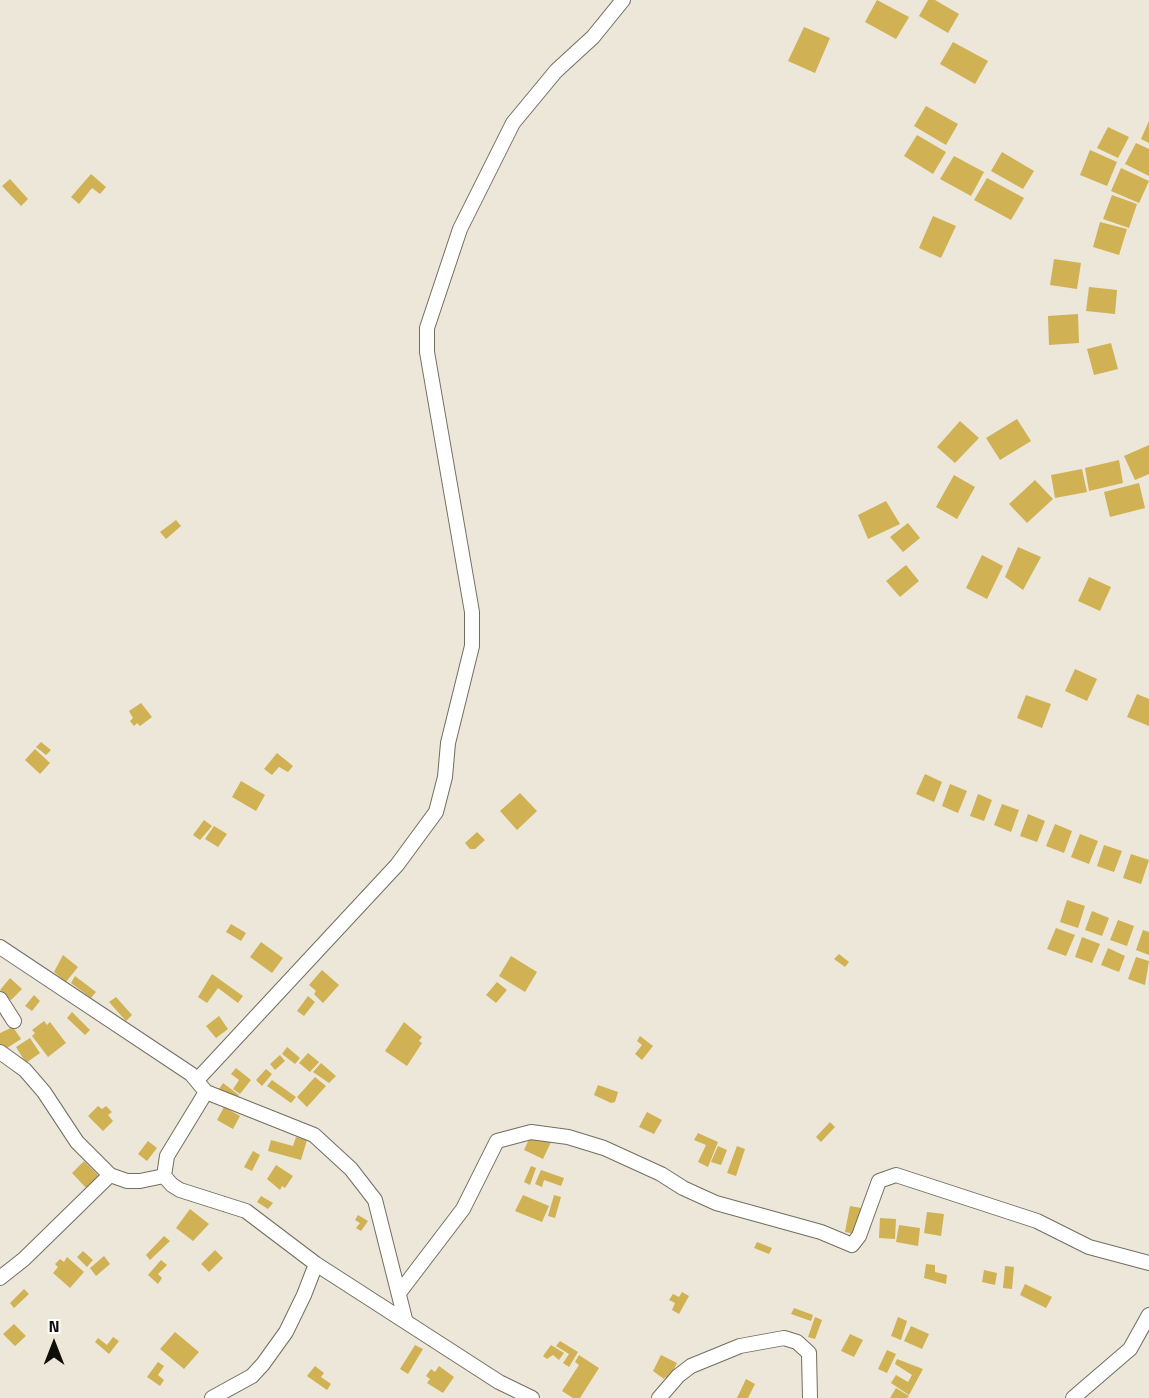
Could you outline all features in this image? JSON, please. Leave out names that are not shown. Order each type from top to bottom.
[{"type":"street","points":[[197,1080],[397,865],[436,812],[445,777],[448,743],[472,646],[472,612],[427,352],[427,328],[460,230],[513,123],[556,71],[593,37],[623,0]]},
{"type":"street","points":[[0,947],[197,1080],[206,1092],[314,1135],[351,1169],[375,1200],[405,1319]]},
{"type":"street","points":[[0,999],[14,1020]]},
{"type":"street","points":[[0,1052],[25,1070],[44,1092],[77,1142],[110,1174],[127,1181],[164,1176]]},
{"type":"street","points":[[164,1176],[167,1156],[206,1092]]},
{"type":"street","points":[[399,1293],[463,1209],[497,1141],[531,1132],[568,1137],[604,1148],[716,1203],[821,1232],[852,1245],[859,1236],[879,1181],[896,1174],[1037,1221],[1089,1247],[1149,1263]]},
{"type":"street","points":[[0,1278],[24,1259],[110,1174]]},
{"type":"street","points":[[164,1176],[180,1190],[246,1211],[316,1264],[405,1319],[499,1382],[532,1398]]},
{"type":"street","points":[[212,1398],[252,1376],[263,1364],[286,1332],[316,1264]]},
{"type":"street","points":[[1072,1398],[1130,1349],[1149,1315]]},
{"type":"street","points":[[659,1398],[678,1376],[691,1366],[740,1346],[784,1338],[797,1342],[809,1353],[810,1398]]},
{"type":"building","points":[[877,0],[909,17],[896,39],[865,22]]},
{"type":"building","points":[[928,0],[935,0],[959,14],[948,33],[919,16]]},
{"type":"building","points":[[804,27],[830,38],[815,73],[788,61]]},
{"type":"building","points":[[953,42],[988,61],[975,84],[940,64]]},
{"type":"building","points":[[926,106],[958,124],[946,145],[914,126]]},
{"type":"building","points":[[1149,121],[1149,143],[1141,139]]},
{"type":"building","points":[[1108,127],[1129,137],[1118,158],[1097,148]]},
{"type":"building","points":[[917,135],[946,152],[933,174],[904,156]]},
{"type":"building","points":[[1136,143],[1149,149],[1149,176],[1125,164]]},
{"type":"building","points":[[1090,150],[1117,162],[1107,186],[1080,175]]},
{"type":"building","points":[[1002,152],[1034,171],[1023,189],[991,171]]},
{"type":"building","points":[[954,156],[984,172],[971,196],[940,179]]},
{"type":"building","points":[[1121,168],[1149,181],[1139,203],[1111,191]]},
{"type":"building","points":[[91,174],[106,187],[100,194],[92,188],[79,204],[71,197]]},
{"type":"building","points":[[987,178],[1024,198],[1011,220],[974,200]]},
{"type":"building","points":[[10,179],[28,199],[21,206],[2,186]]},
{"type":"building","points":[[1112,195],[1137,204],[1129,228],[1103,219]]},
{"type":"building","points":[[933,216],[956,226],[941,258],[919,248]]},
{"type":"building","points":[[1100,222],[1127,229],[1119,255],[1093,247]]},
{"type":"building","points":[[1054,259],[1081,263],[1077,289],[1050,285]]},
{"type":"building","points":[[1089,287],[1117,290],[1115,314],[1086,311]]},
{"type":"building","points":[[1078,314],[1079,343],[1049,345],[1048,316]]},
{"type":"building","points":[[1111,343],[1118,369],[1094,375],[1087,349]]},
{"type":"building","points":[[1017,419],[1031,441],[1000,460],[986,438]]},
{"type":"building","points":[[960,421],[979,438],[955,463],[937,447]]},
{"type":"building","points":[[1149,445],[1149,474],[1135,480],[1124,456]]},
{"type":"building","points":[[1119,460],[1123,483],[1089,491],[1085,468]]},
{"type":"building","points":[[1082,469],[1087,492],[1055,498],[1051,475]]},
{"type":"building","points":[[954,475],[975,487],[957,519],[936,507]]},
{"type":"building","points":[[1035,480],[1053,499],[1027,523],[1009,504]]},
{"type":"building","points":[[1139,483],[1145,508],[1110,517],[1104,492]]},
{"type":"building","points":[[886,501],[900,524],[868,539],[858,515]]},
{"type":"building","points":[[176,520],[181,526],[166,539],[160,532]]},
{"type":"building","points":[[908,523],[920,538],[903,552],[890,537]]},
{"type":"building","points":[[1018,547],[1041,557],[1023,590],[1005,577]]},
{"type":"building","points":[[982,555],[1003,566],[987,599],[966,588]]},
{"type":"building","points":[[906,565],[919,581],[900,597],[886,581]]},
{"type":"building","points":[[1089,577],[1111,587],[1100,611],[1078,601]]},
{"type":"building","points":[[1075,669],[1097,679],[1087,701],[1065,691]]},
{"type":"building","points":[[1137,694],[1149,699],[1149,726],[1127,717]]},
{"type":"building","points":[[1026,695],[1051,704],[1042,728],[1017,718]]},
{"type":"building","points":[[141,703],[152,717],[140,726],[137,723],[134,726],[130,721],[133,718],[129,711]]},
{"type":"building","points":[[41,742],[51,750],[46,755],[36,747]]},
{"type":"building","points":[[35,749],[50,763],[40,774],[25,760]]},
{"type":"building","points":[[277,753],[293,766],[288,772],[279,767],[272,775],[264,769]]},
{"type":"building","points":[[925,774],[942,782],[934,802],[916,794]]},
{"type":"building","points":[[241,781],[265,795],[256,811],[232,797]]},
{"type":"building","points":[[950,784],[967,791],[958,813],[942,806]]},
{"type":"building","points":[[520,793],[537,811],[517,830],[500,811]]},
{"type":"building","points":[[978,794],[992,800],[984,821],[970,816]]},
{"type":"building","points":[[1002,804],[1019,810],[1011,832],[994,825]]},
{"type":"building","points":[[1028,814],[1045,821],[1037,842],[1020,836]]},
{"type":"building","points":[[204,820],[212,826],[200,840],[193,835]]},
{"type":"building","points":[[1055,824],[1072,831],[1064,853],[1046,846]]},
{"type":"building","points":[[214,826],[227,834],[218,847],[205,839]]},
{"type":"building","points":[[477,832],[485,840],[475,849],[470,849],[465,843]]},
{"type":"building","points":[[1080,834],[1098,841],[1089,864],[1071,857]]},
{"type":"building","points":[[1104,845],[1122,851],[1114,872],[1097,866]]},
{"type":"building","points":[[1131,854],[1149,860],[1141,884],[1123,878]]},
{"type":"building","points":[[1067,900],[1085,906],[1078,928],[1060,922]]},
{"type":"building","points":[[1092,911],[1109,918],[1102,936],[1085,930]]},
{"type":"building","points":[[1118,920],[1134,926],[1127,946],[1110,940]]},
{"type":"building","points":[[231,924],[246,933],[241,941],[226,932]]},
{"type":"building","points":[[1056,928],[1075,935],[1066,956],[1047,949]]},
{"type":"building","points":[[1143,930],[1149,932],[1149,955],[1136,950]]},
{"type":"building","points":[[1082,937],[1100,944],[1092,963],[1075,957]]},
{"type":"building","points":[[261,942],[283,958],[272,973],[250,957]]},
{"type":"building","points":[[1108,948],[1125,956],[1119,972],[1101,965]]},
{"type":"building","points":[[839,954],[849,962],[845,967],[834,959]]},
{"type":"building","points":[[63,955],[78,967],[66,982],[54,972]]},
{"type":"building","points":[[511,956],[537,972],[525,992],[499,976]]},
{"type":"building","points":[[1136,957],[1149,961],[1145,985],[1128,979]]},
{"type":"building","points":[[322,970],[339,985],[323,1003],[314,994],[316,991],[309,985]]},
{"type":"building","points":[[212,974],[243,996],[238,1003],[218,988],[207,1003],[198,997]]},
{"type":"building","points":[[75,976],[96,992],[91,998],[71,983]]},
{"type":"building","points":[[10,978],[22,989],[11,1000],[0,990]]},
{"type":"building","points":[[497,982],[507,990],[496,1003],[486,995]]},
{"type":"building","points":[[34,995],[40,1001],[32,1011],[25,1006]]},
{"type":"building","points":[[308,996],[315,1002],[304,1016],[297,1011]]},
{"type":"building","points":[[116,997],[132,1015],[126,1021],[109,1002]]},
{"type":"building","points":[[72,1012],[90,1030],[85,1035],[67,1018]]},
{"type":"building","points":[[219,1016],[228,1029],[216,1038],[206,1026]]},
{"type":"building","points":[[44,1021],[47,1025],[50,1022],[66,1043],[48,1057],[32,1036],[35,1033],[32,1030]]},
{"type":"building","points":[[404,1022],[422,1037],[419,1041],[422,1043],[407,1066],[385,1051]]},
{"type":"building","points":[[13,1027],[21,1039],[4,1050],[0,1046],[0,1033]]},
{"type":"building","points":[[640,1036],[653,1046],[642,1060],[635,1054],[642,1045],[637,1041]]},
{"type":"building","points":[[30,1038],[40,1053],[26,1063],[16,1047]]},
{"type":"building","points":[[287,1047],[300,1058],[295,1064],[282,1054]]},
{"type":"building","points":[[308,1053],[319,1062],[310,1072],[299,1063]]},
{"type":"building","points":[[280,1055],[285,1061],[275,1070],[270,1064]]},
{"type":"building","points":[[321,1063],[336,1076],[329,1083],[313,1072]]},
{"type":"building","points":[[236,1068],[251,1080],[240,1094],[233,1089],[239,1080],[231,1074]]},
{"type":"building","points":[[266,1069],[272,1074],[262,1086],[256,1080]]},
{"type":"building","points":[[315,1077],[326,1086],[307,1107],[297,1097]]},
{"type":"building","points":[[272,1080],[296,1097],[291,1103],[267,1086]]},
{"type":"building","points":[[223,1083],[239,1095],[235,1101],[219,1089]]},
{"type":"building","points":[[598,1085],[618,1092],[615,1102],[611,1103],[594,1095]]},
{"type":"building","points":[[98,1106],[102,1109],[106,1106],[112,1112],[108,1115],[113,1121],[103,1131],[88,1116]]},
{"type":"building","points":[[224,1107],[240,1116],[233,1129],[217,1120]]},
{"type":"building","points":[[647,1112],[662,1120],[654,1134],[639,1127]]},
{"type":"building","points":[[830,1122],[835,1127],[821,1142],[816,1137]]},
{"type":"building","points":[[698,1133],[718,1142],[708,1167],[698,1162],[706,1145],[694,1140]]},
{"type":"building","points":[[296,1137],[307,1140],[301,1160],[268,1151],[271,1140],[293,1146]]},
{"type":"building","points":[[530,1137],[552,1140],[543,1159],[524,1150]]},
{"type":"building","points":[[148,1141],[157,1148],[147,1161],[138,1154]]},
{"type":"building","points":[[718,1146],[727,1150],[721,1165],[711,1162]]},
{"type":"building","points":[[737,1146],[745,1149],[736,1176],[727,1173]]},
{"type":"building","points":[[253,1151],[260,1155],[252,1171],[244,1167]]},
{"type":"building","points":[[84,1161],[101,1178],[88,1190],[72,1173]]},
{"type":"building","points":[[276,1165],[293,1176],[285,1188],[282,1186],[280,1190],[267,1179]]},
{"type":"building","points":[[531,1166],[536,1168],[530,1185],[524,1182]]},
{"type":"building","points":[[541,1170],[564,1178],[561,1186],[544,1180],[542,1187],[535,1184]]},
{"type":"building","points":[[523,1195],[549,1206],[542,1222],[515,1211]]},
{"type":"building","points":[[554,1195],[561,1197],[555,1218],[548,1216]]},
{"type":"building","points":[[261,1196],[273,1203],[268,1209],[257,1202]]},
{"type":"building","points":[[850,1206],[861,1208],[856,1234],[845,1232]]},
{"type":"building","points":[[190,1209],[209,1224],[193,1241],[176,1228]]},
{"type":"building","points":[[927,1212],[944,1214],[941,1236],[924,1233]]},
{"type":"building","points":[[358,1215],[368,1221],[361,1231],[356,1228],[360,1223],[355,1220]]},
{"type":"building","points":[[880,1218],[896,1219],[895,1239],[879,1238]]},
{"type":"building","points":[[899,1225],[920,1228],[918,1246],[896,1242]]},
{"type":"building","points":[[164,1236],[170,1241],[150,1260],[146,1255]]},
{"type":"building","points":[[757,1242],[772,1248],[769,1254],[754,1248]]},
{"type":"building","points":[[215,1250],[223,1258],[209,1272],[201,1264]]},
{"type":"building","points":[[83,1251],[93,1260],[87,1267],[77,1257]]},
{"type":"building","points":[[104,1256],[110,1264],[96,1276],[90,1268]]},
{"type":"building","points":[[67,1257],[84,1272],[70,1288],[53,1273],[58,1267],[55,1264],[60,1259],[64,1262]]},
{"type":"building","points":[[161,1260],[167,1265],[158,1274],[162,1278],[158,1284],[148,1275]]},
{"type":"building","points":[[926,1264],[935,1265],[935,1272],[947,1275],[946,1284],[924,1278]]},
{"type":"building","points":[[1005,1266],[1014,1267],[1012,1289],[1003,1288]]},
{"type":"building","points":[[984,1270],[997,1273],[995,1285],[982,1282]]},
{"type":"building","points":[[1025,1284],[1052,1297],[1046,1308],[1020,1295]]},
{"type":"building","points":[[24,1289],[29,1294],[14,1308],[10,1303]]},
{"type":"building","points":[[682,1292],[689,1296],[679,1314],[672,1310],[675,1303],[669,1300],[673,1294],[679,1297]]},
{"type":"building","points":[[794,1308],[813,1315],[811,1321],[791,1314]]},
{"type":"building","points":[[815,1317],[822,1320],[815,1339],[808,1337]]},
{"type":"building","points":[[898,1317],[907,1321],[901,1340],[891,1336]]},
{"type":"building","points":[[14,1324],[26,1336],[15,1346],[3,1334]]},
{"type":"building","points":[[911,1326],[929,1334],[922,1349],[904,1341]]},
{"type":"building","points":[[175,1332],[199,1352],[184,1369],[160,1349]]},
{"type":"building","points":[[850,1334],[863,1340],[854,1357],[841,1351]]},
{"type":"building","points":[[113,1337],[119,1341],[109,1354],[95,1342],[98,1338],[107,1345]]},
{"type":"building","points":[[560,1341],[578,1352],[569,1367],[563,1363],[569,1354],[556,1346]]},
{"type":"building","points":[[415,1345],[423,1349],[408,1374],[400,1369]]},
{"type":"building","points":[[551,1345],[564,1353],[559,1360],[553,1355],[547,1359],[543,1356]]},
{"type":"building","points":[[887,1350],[896,1354],[887,1373],[878,1369]]},
{"type":"building","points":[[579,1355],[599,1368],[580,1398],[573,1398],[562,1391],[579,1365],[575,1362]]},
{"type":"building","points":[[661,1355],[677,1363],[669,1379],[665,1377],[664,1379],[653,1371]]},
{"type":"building","points":[[897,1359],[923,1369],[909,1395],[891,1383],[896,1375],[908,1382],[912,1375],[895,1364]]},
{"type":"building","points":[[158,1362],[164,1366],[158,1375],[164,1380],[160,1386],[147,1377]]},
{"type":"building","points":[[315,1366],[324,1373],[321,1377],[331,1384],[327,1390],[307,1376]]},
{"type":"building","points":[[439,1366],[454,1377],[443,1393],[427,1383],[430,1379],[426,1376],[431,1369],[435,1372]]},
{"type":"building","points":[[746,1379],[755,1384],[748,1398],[737,1398]]},
{"type":"building","points":[[896,1388],[909,1396],[890,1398]]}]
